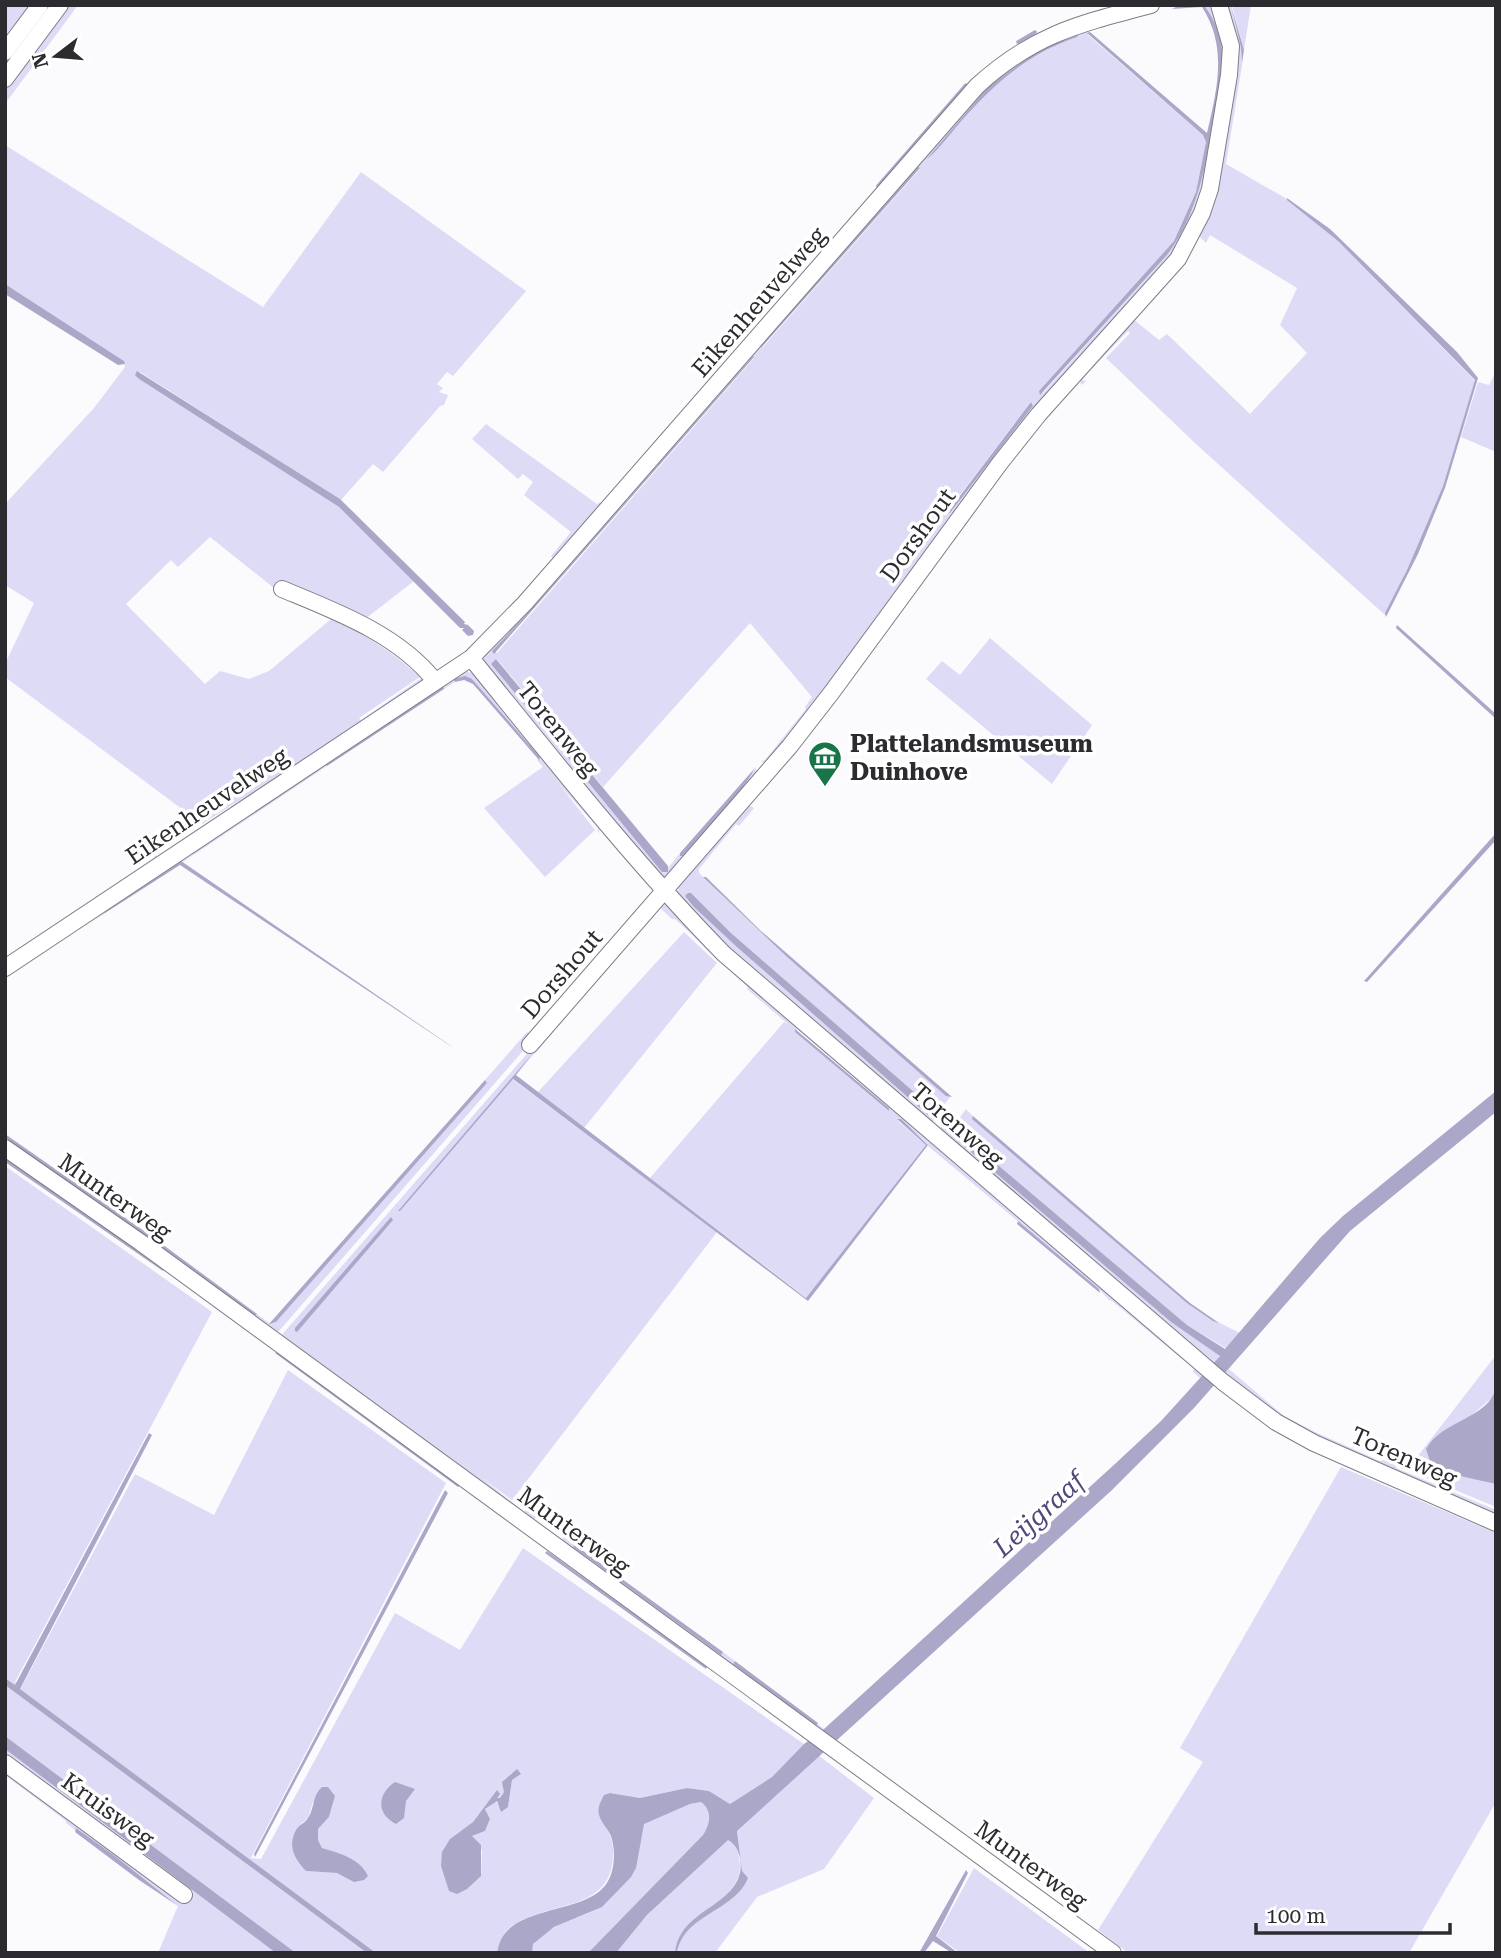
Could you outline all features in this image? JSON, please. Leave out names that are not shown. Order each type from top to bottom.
[{"type":"street","points":[[5,52],[40,5]]},
{"type":"street","points":[[5,79],[60,5]]},
{"type":"street","name":"Eikenheuvelweg","points":[[5,968],[471,658],[534,594],[977,86],[1020,51],[1047,37],[1077,25],[1151,5]]},
{"type":"street","name":"Dorshout","points":[[530,1045],[798,735],[1039,414],[1178,259],[1202,213],[1210,189],[1227,86],[1231,46],[1219,5]]},
{"type":"street","points":[[282,589],[333,611],[390,641],[435,681]]},
{"type":"street","name":"Torenweg","points":[[471,658],[606,824],[724,954],[1223,1382],[1276,1422],[1305,1438],[1496,1522]]},
{"type":"street","name":"Munterweg","points":[[5,1148],[140,1242],[1113,1953]]},
{"type":"street","name":"Kruisweg","points":[[5,1763],[184,1895]]},
{"type":"shaded area","points":[[5,5],[36,5],[5,48]]},
{"type":"shaded area","points":[[65,5],[78,5],[5,104],[5,87]]},
{"type":"shaded area","points":[[1180,5],[1204,5],[1215,24],[1222,47],[1211,137],[1196,199],[1179,238],[1167,255],[1040,395],[1039,391],[1174,241],[1196,192],[1206,142],[1203,135],[1087,33],[1090,32],[1207,133],[1217,85],[1218,53],[1215,38],[1202,7],[1172,9]]},
{"type":"shaded area","points":[[1204,5],[1212,5],[1226,43],[1213,154],[1188,237],[1077,366],[829,690],[767,764],[761,761],[765,760],[806,709],[812,697],[750,623],[603,787],[497,659],[491,664],[664,873],[680,853],[683,856],[723,812],[755,767],[759,777],[667,877],[659,877],[483,662],[486,652],[973,98],[1033,49],[1090,29],[1088,35],[1203,135],[1206,142],[1196,192],[1174,241],[1039,391],[1043,393],[1167,255],[1190,214],[1201,181],[1222,55],[1217,28]],"holes":[[[918,167],[920,169],[762,348],[761,346]],[[753,356],[497,653],[493,650]],[[1031,402],[1033,406],[950,513],[947,512]]]},
{"type":"shaded area","points":[[1224,5],[1231,5],[1242,64],[1226,164],[1287,199],[1338,241],[1475,381],[1443,486],[1385,615],[1196,444],[1106,358],[1130,333],[1128,331],[1085,376],[1082,380],[1086,381],[1082,385],[1076,377],[1133,319],[1159,340],[1167,334],[1250,414],[1307,353],[1280,325],[1297,288],[1210,235],[1206,243],[1198,235],[1221,147]]},
{"type":"shaded area","points":[[1231,5],[1244,50],[1242,63],[1241,48]]},
{"type":"shaded area","points":[[1232,5],[1251,5],[1244,50]]},
{"type":"shaded area","points":[[1078,35],[1044,51],[1014,70],[975,106],[926,160],[988,87],[1039,50]]},
{"type":"shaded area","points":[[5,145],[263,307],[361,172],[526,291],[453,376],[447,372],[437,384],[443,388],[439,392],[448,395],[444,405],[440,406],[383,472],[373,464],[341,500],[140,372],[136,373],[139,379],[339,507],[414,581],[365,619],[399,637],[393,640],[325,604],[283,586],[279,592],[210,537],[178,567],[171,560],[126,604],[205,684],[220,671],[249,679],[269,671],[336,615],[391,645],[425,675],[424,683],[158,861],[153,858],[156,855],[157,858],[245,797],[202,824],[5,677],[5,664],[34,603],[5,585],[5,504],[94,408],[125,367],[124,361],[5,284]],"holes":[[[343,620],[380,642],[423,677],[361,720],[359,718],[420,677],[383,647],[342,623]]]},
{"type":"shaded area","points":[[918,167],[920,168],[761,348],[761,346]]},
{"type":"shaded area","points":[[1287,198],[1330,229],[1457,352],[1478,378],[1445,488],[1418,554],[1386,617],[1385,613],[1407,570],[1443,486],[1475,380],[1338,241]]},
{"type":"shaded area","points":[[5,284],[125,364],[118,365],[5,294]]},
{"type":"shaded area","points":[[754,357],[494,654],[492,651]]},
{"type":"shaded area","points":[[137,371],[340,499],[474,631],[473,635],[468,636],[462,630],[464,628],[460,628],[339,507],[139,379],[135,375]]},
{"type":"shaded area","points":[[1496,371],[1496,452],[1461,437],[1478,382],[1489,385]]},
{"type":"shaded area","points":[[1031,402],[1033,406],[950,513],[947,513]]},
{"type":"shaded area","points":[[486,424],[604,507],[554,559],[551,556],[571,532],[524,495],[533,482],[523,474],[518,479],[472,439]]},
{"type":"shaded area","points":[[1397,625],[1496,714],[1496,719],[1396,628]]},
{"type":"shaded area","points":[[990,638],[1092,725],[1052,784],[926,679],[942,661],[960,675]]},
{"type":"shaded area","points":[[496,659],[668,866],[668,872],[662,872],[491,664]]},
{"type":"shaded area","points":[[465,671],[475,674],[602,824],[598,834],[598,828],[559,784],[595,830],[545,877],[484,808],[543,767],[537,760],[540,757],[472,679],[453,681],[455,682],[5,978],[5,974]]},
{"type":"shaded area","points":[[465,676],[472,679],[540,757],[539,760],[473,684],[464,680],[455,682],[453,679]]},
{"type":"shaded area","points":[[443,686],[444,689],[326,765]]},
{"type":"shaded area","points":[[754,769],[733,800],[683,856],[680,856],[680,853]]},
{"type":"shaded area","points":[[315,770],[319,770],[193,854],[192,852]]},
{"type":"shaded area","points":[[747,804],[754,808],[739,826],[736,824],[699,869],[699,873],[786,956],[950,1097],[938,1113],[731,933],[691,893],[685,896],[738,948],[928,1115],[933,1118],[938,1115],[934,1121],[929,1122],[720,943],[677,894],[679,883]]},
{"type":"shaded area","points":[[1496,833],[1496,840],[1367,982],[1364,981]]},
{"type":"shaded area","points":[[181,861],[452,1047],[180,865],[105,913],[105,910]]},
{"type":"shaded area","points":[[703,877],[952,1097],[946,1096],[786,956]]},
{"type":"shaded area","points":[[688,893],[937,1114],[933,1118],[928,1115],[738,948],[694,907],[685,896]]},
{"type":"shaded area","points":[[662,899],[1207,1372],[1200,1378],[1190,1369],[1194,1369],[928,1146],[899,1118],[898,1121],[926,1145],[807,1298],[650,1178],[784,1022],[789,1025],[659,907],[512,1079],[717,1232],[512,1500],[481,1477],[524,1512],[526,1510],[536,1517],[534,1520],[562,1539],[564,1537],[721,1654],[723,1652],[735,1661],[734,1664],[815,1726],[818,1724],[824,1729],[818,1734],[280,1337]],"holes":[[[797,1029],[889,1108],[889,1111],[795,1032]]]},
{"type":"shaded area","points":[[684,932],[717,963],[584,1128],[538,1092]]},
{"type":"shaded area","points":[[795,1029],[889,1108],[889,1111],[795,1032]]},
{"type":"shaded area","points":[[527,1032],[534,1037],[529,1044],[279,1331],[274,1333],[5,1143],[5,1138],[255,1315],[269,1323],[276,1322],[487,1083],[485,1080]]},
{"type":"shaded area","points":[[533,1053],[516,1075],[806,1298],[926,1145],[897,1119],[901,1119],[928,1145],[808,1301],[513,1079],[398,1211]]},
{"type":"shaded area","points":[[485,1080],[487,1083],[276,1322],[269,1324]]},
{"type":"shaded area","points":[[1496,1091],[1496,1112],[1350,1231],[1194,1408],[1112,1490],[737,1831],[742,1871],[748,1878],[732,1899],[689,1930],[681,1940],[677,1953],[677,1943],[686,1927],[726,1895],[738,1879],[740,1858],[736,1847],[728,1840],[647,1915],[616,1953],[588,1953],[703,1835],[709,1818],[707,1809],[701,1802],[644,1824],[636,1868],[631,1877],[602,1907],[554,1927],[533,1944],[532,1953],[497,1953],[503,1936],[514,1925],[529,1917],[583,1901],[598,1893],[608,1881],[614,1851],[612,1839],[599,1812],[604,1795],[610,1793],[640,1798],[687,1788],[709,1791],[730,1804],[772,1777],[804,1744],[824,1729],[1161,1421],[1220,1356],[1171,1322],[945,1130],[945,1125],[953,1127],[1187,1325],[1225,1349],[1320,1238],[1343,1216]]},
{"type":"shaded area","points":[[966,1109],[973,1119],[1188,1304],[1240,1333],[1227,1349],[1187,1325],[953,1127]]},
{"type":"shaded area","points":[[973,1116],[1190,1303],[1219,1323],[1188,1304],[972,1119]]},
{"type":"shaded area","points":[[943,1124],[949,1124],[945,1125],[945,1130],[1171,1322],[1220,1355],[1212,1366],[939,1130]]},
{"type":"shaded area","points":[[5,1134],[257,1314],[255,1316],[5,1138]]},
{"type":"shaded area","points":[[5,1158],[164,1269],[163,1271],[5,1162]]},
{"type":"shaded area","points":[[5,1166],[212,1312],[15,1682],[21,1688],[135,1474],[214,1515],[288,1370],[446,1483],[251,1858],[261,1859],[395,1613],[460,1650],[523,1548],[804,1744],[772,1777],[730,1804],[709,1791],[687,1788],[640,1798],[610,1793],[604,1795],[599,1815],[613,1844],[612,1865],[605,1883],[591,1895],[516,1923],[503,1935],[497,1953],[376,1953],[5,1678]],"holes":[[[512,1773],[521,1774],[512,1780],[508,1807],[499,1806],[496,1801],[485,1809],[490,1819],[485,1831],[472,1836],[482,1850],[481,1875],[467,1888],[450,1839],[473,1822],[495,1793],[497,1798],[500,1798],[504,1792],[504,1780]],[[335,1796],[329,1817],[318,1829],[318,1840],[322,1848],[341,1854],[366,1870],[337,1873],[306,1871],[301,1824],[308,1818],[313,1802]]]},
{"type":"shaded area","points":[[391,1217],[393,1220],[297,1332],[295,1331],[295,1328]]},
{"type":"shaded area","points":[[1018,1221],[1099,1289],[1100,1293],[1017,1224]]},
{"type":"shaded area","points":[[275,1353],[460,1485],[458,1487]]},
{"type":"shaded area","points":[[1496,1355],[1494,1396],[1473,1414],[1430,1461],[1450,1472],[1496,1484],[1496,1507],[1407,1470]]},
{"type":"shaded area","points":[[1229,1369],[1284,1416],[1380,1461],[1397,1465],[1396,1468],[1496,1510],[1496,1519],[1302,1433],[1222,1375]]},
{"type":"shaded area","points":[[1496,1388],[1496,1484],[1460,1476],[1430,1461],[1426,1449],[1433,1439],[1484,1407]]},
{"type":"shaded area","points":[[149,1433],[152,1435],[20,1689],[376,1953],[367,1953],[5,1685],[5,1678],[15,1685]]},
{"type":"shaded area","points":[[1341,1467],[1496,1533],[1496,1802],[1409,1953],[1128,1953],[1098,1930],[1203,1762],[1180,1748]]},
{"type":"shaded area","points":[[445,1490],[448,1493],[255,1857],[254,1854]]},
{"type":"shaded area","points":[[575,1545],[723,1652],[721,1655],[573,1547]]},
{"type":"shaded area","points":[[547,1551],[707,1666],[706,1669],[545,1553]]},
{"type":"shaded area","points":[[735,1661],[818,1723],[816,1726],[733,1664]]},
{"type":"shaded area","points":[[5,1685],[367,1953],[296,1953],[5,1736]]},
{"type":"shaded area","points":[[5,1736],[296,1953],[276,1953],[5,1749]]},
{"type":"shaded area","points":[[5,1749],[276,1953],[158,1953],[178,1906],[5,1775]]},
{"type":"shaded area","points":[[818,1755],[874,1798],[824,1869],[757,1897],[715,1953],[677,1953],[681,1940],[689,1930],[732,1899],[747,1878],[742,1871],[737,1831]]},
{"type":"shaded area","points":[[517,1769],[521,1774],[512,1780],[508,1807],[501,1812],[497,1801],[485,1809],[490,1819],[485,1831],[472,1836],[481,1845],[481,1876],[457,1894],[449,1891],[441,1866],[442,1852],[450,1839],[473,1822],[497,1790],[500,1794],[497,1798],[500,1798],[504,1792],[502,1782]]},
{"type":"shaded area","points":[[395,1782],[415,1789],[406,1801],[404,1818],[396,1824],[385,1815],[381,1804],[385,1792]]},
{"type":"shaded area","points":[[322,1787],[328,1787],[335,1796],[329,1817],[318,1829],[318,1840],[322,1848],[349,1857],[360,1865],[368,1876],[364,1880],[354,1882],[337,1873],[306,1871],[296,1857],[292,1847],[293,1836],[308,1818]]},
{"type":"shaded area","points":[[701,1802],[707,1809],[709,1818],[703,1835],[588,1953],[532,1953],[533,1944],[546,1933],[594,1911],[613,1895],[643,1824]]},
{"type":"shaded area","points":[[76,1828],[115,1856],[178,1906],[75,1832]]},
{"type":"shaded area","points":[[728,1839],[739,1855],[738,1879],[726,1895],[686,1927],[675,1953],[616,1953],[647,1915]]},
{"type":"shaded area","points":[[974,1868],[1090,1953],[960,1953],[937,1936]]},
{"type":"shaded area","points":[[966,1870],[968,1873],[936,1936],[958,1953],[952,1953],[933,1941],[924,1953],[919,1953]]},
{"type":"waterway","points":[[1018,42],[1035,32]]},
{"type":"waterway","points":[[878,186],[966,85]]},
{"type":"place","name":"Plattelandsmuseum Duinhove","points":[[825,788]]},
{"type":"water label","name":"Leijgraaf","points":[[1039,1514]]}]
